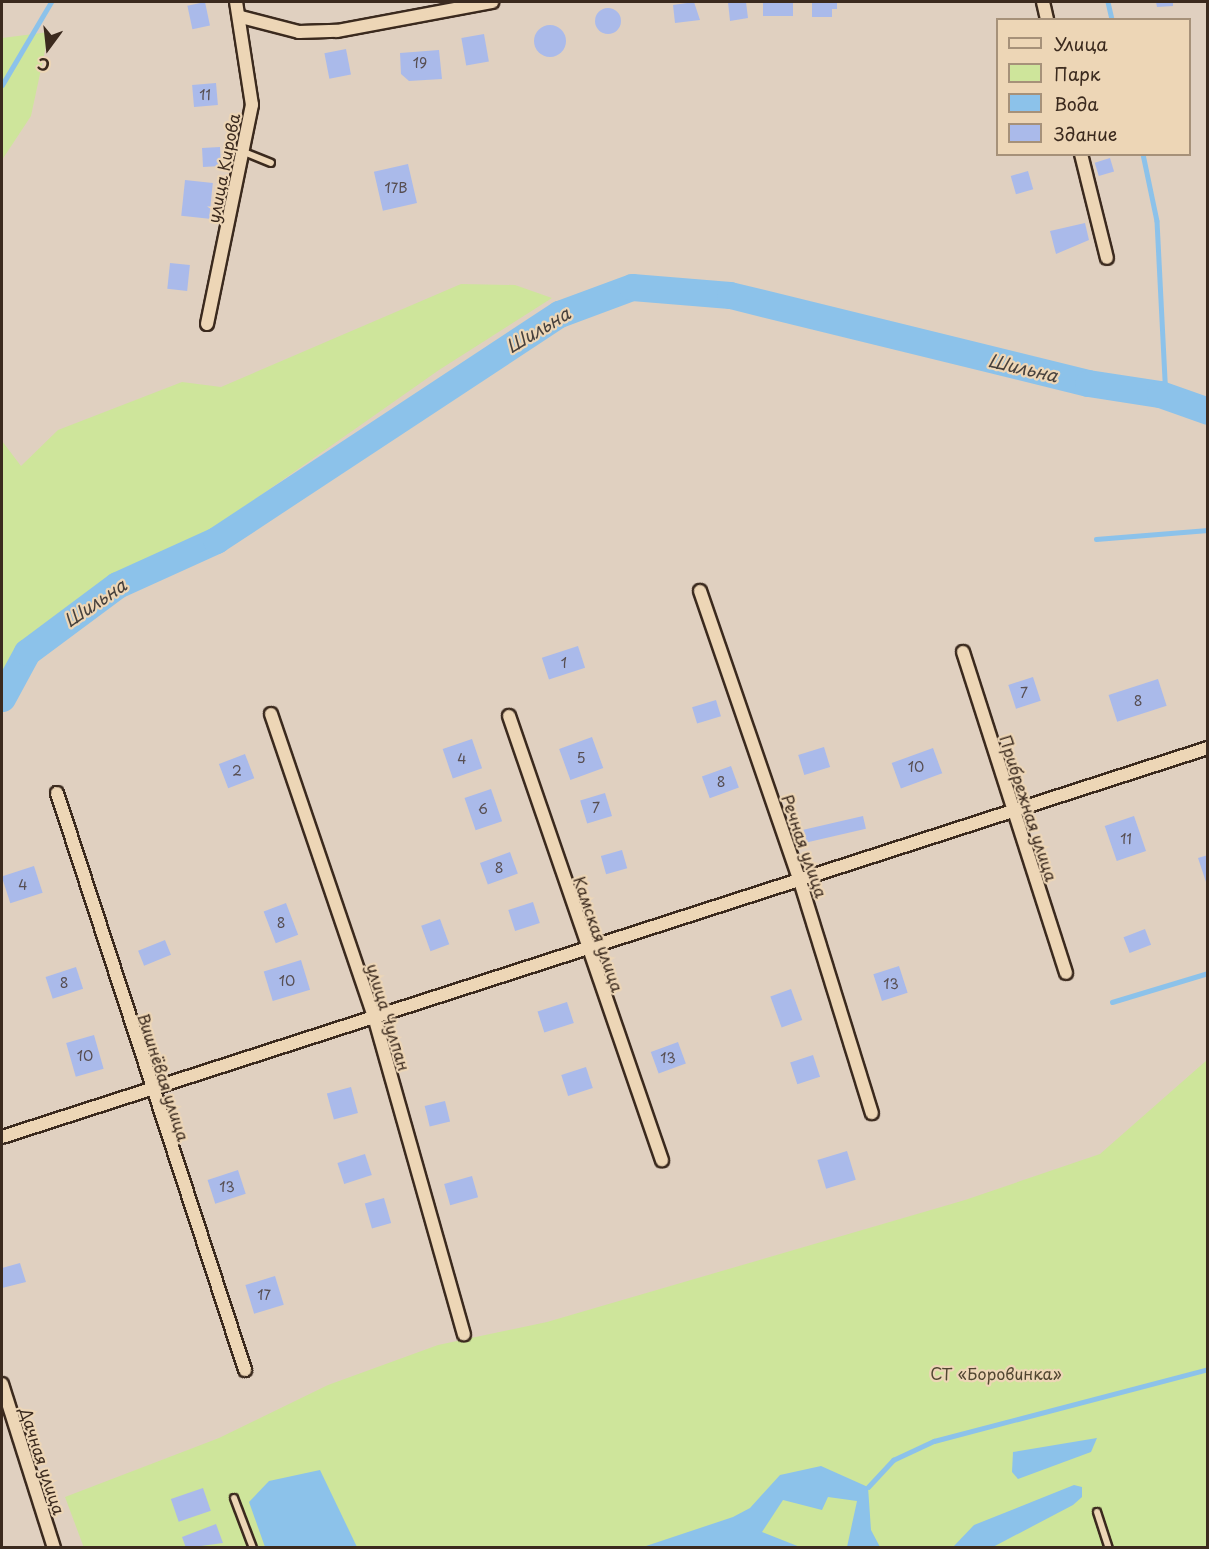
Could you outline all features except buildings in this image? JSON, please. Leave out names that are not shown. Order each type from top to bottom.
[{"type":"street","name":"улица Кирова","points":[[207,324],[252,105],[241,17],[236,2]]},
{"type":"street","points":[[241,17],[299,32],[337,31],[492,2]]},
{"type":"street","points":[[1043,2],[1047,18]]},
{"type":"street","points":[[1082,156],[1107,258]]},
{"type":"street","name":"Речная улица","points":[[700,591],[800,881],[872,1113]]},
{"type":"street","name":"Прибрежная улица","points":[[963,652],[1011,812],[1066,973]]},
{"type":"street","name":"улица Чулпан","points":[[271,714],[373,1013],[464,1334]]},
{"type":"street","name":"Камская улица","points":[[509,716],[585,947],[662,1160]]},
{"type":"street","points":[[2,1137],[150,1090],[373,1013],[800,881],[1208,748]]},
{"type":"street","name":"Вишнёвая улица","points":[[57,793],[150,1090],[245,1370]]},
{"type":"street","name":"Дачная улица","points":[[2,1384],[54,1548]]},
{"type":"lane","points":[[244,152],[271,163]]},
{"type":"lane","points":[[234,1498],[253,1548]]},
{"type":"lane","points":[[1096,1512],[1110,1548]]},
{"type":"green space","points":[[49,32],[31,116],[2,160],[2,38]]},
{"type":"green space","points":[[461,284],[515,285],[552,298],[439,370],[207,533],[113,578],[2,676],[2,441],[21,466],[58,430],[182,382],[221,387]]},
{"type":"green space","name":"СТ «Боровинка»","points":[[1207,1060],[1207,1547],[84,1548],[65,1497],[219,1438],[328,1385],[438,1345],[547,1322],[965,1200],[1100,1154]]},
{"type":"water","points":[[1097,1438],[1091,1452],[1018,1479],[1012,1472],[1013,1452]]},
{"type":"water","points":[[821,1466],[868,1487],[871,1530],[880,1547],[847,1547],[857,1501],[828,1497],[822,1510],[783,1500],[762,1532],[800,1547],[643,1547],[733,1517],[750,1508],[780,1475]]},
{"type":"water","points":[[320,1470],[357,1547],[265,1547],[249,1502],[269,1481]]},
{"type":"water","points":[[1074,1485],[1082,1487],[1082,1497],[1073,1505],[993,1547],[953,1547],[974,1525]]},
{"type":"waterway","points":[[2,85],[51,2]]},
{"type":"waterway","points":[[1108,2],[1112,18]]},
{"type":"waterway","points":[[1143,156],[1157,221],[1166,396]]},
{"type":"waterway","name":"Шильна","points":[[2,698],[27,652],[117,585],[216,540],[559,314],[632,287],[730,295],[1088,383],[1160,394],[1208,411]]},
{"type":"waterway","points":[[1096,539],[1208,530]]},
{"type":"waterway","points":[[2,679],[9,683]]},
{"type":"waterway","points":[[1112,1002],[1208,973]]},
{"type":"waterway","points":[[868,1487],[893,1460],[934,1441],[1208,1369]]}]
